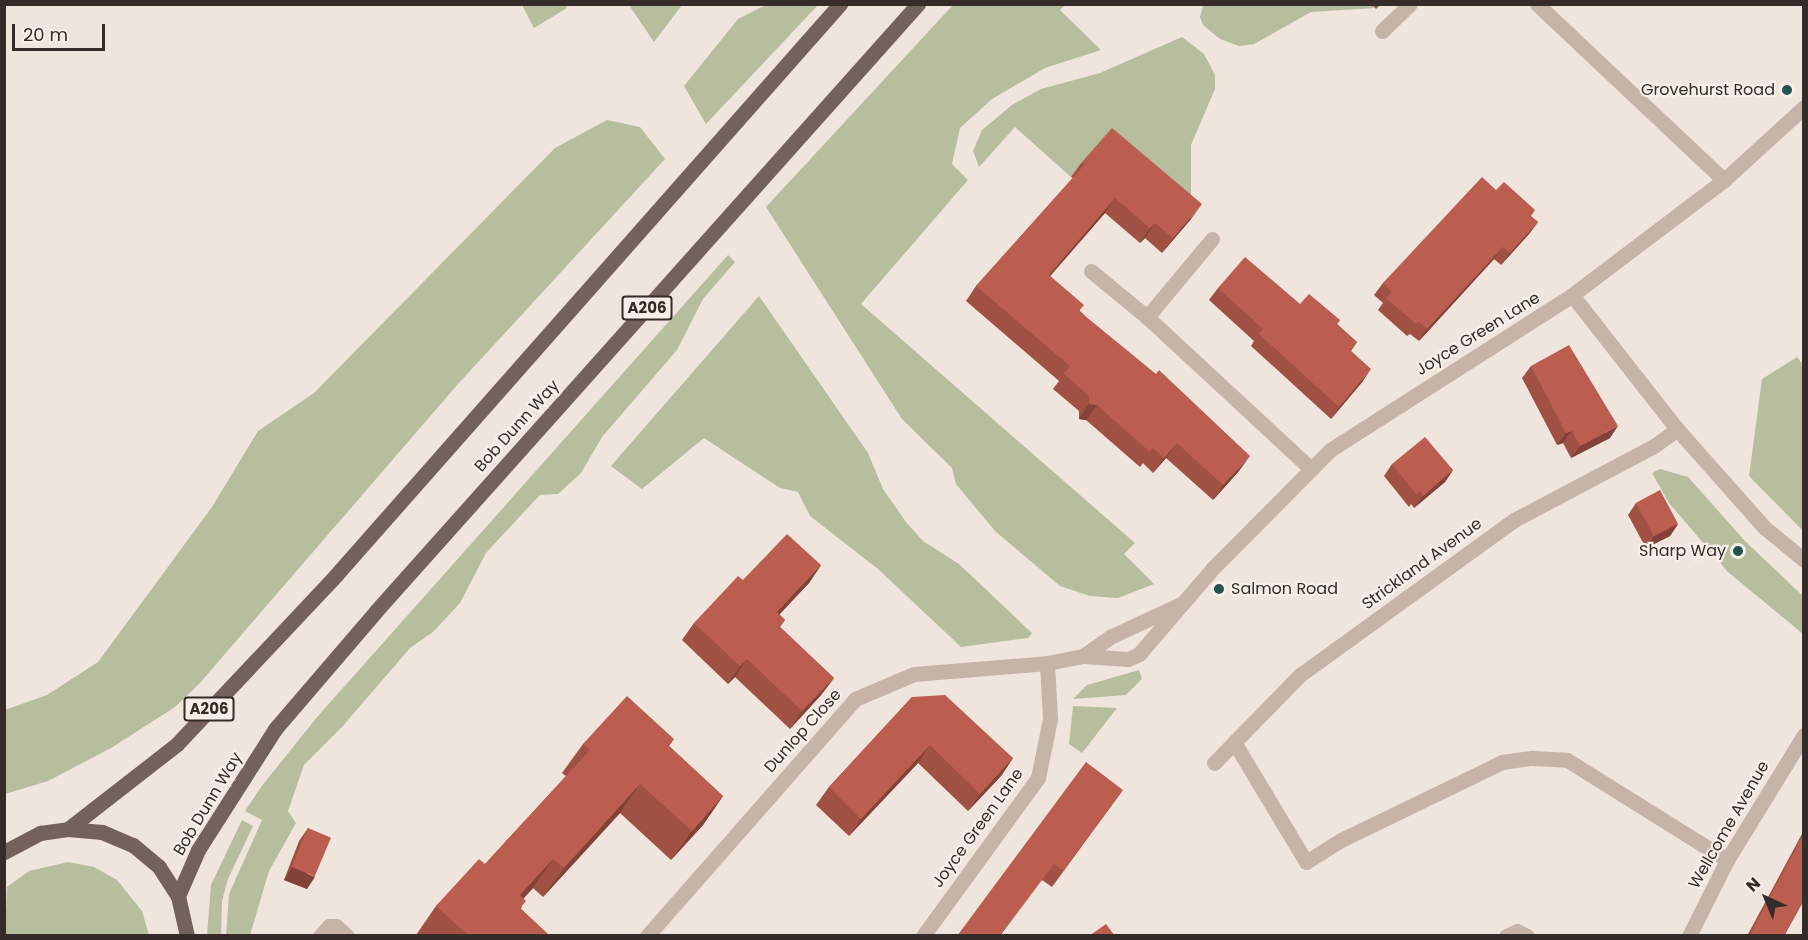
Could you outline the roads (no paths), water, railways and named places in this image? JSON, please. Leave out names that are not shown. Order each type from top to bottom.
[{"type":"main road","name":"A206","points":[[68,828],[177,744],[336,575],[840,4]]},
{"type":"main road","name":"Bob Dunn Way","points":[[178,896],[198,850],[275,729],[384,602],[918,4]]},
{"type":"main road","points":[[8,845],[40,833],[68,828],[102,832],[133,845],[159,867],[178,896],[187,936]]},
{"type":"street","points":[[1382,31],[1410,4]]},
{"type":"street","points":[[1537,4],[1724,180]]},
{"type":"street","name":"Joyce Green Lane","points":[[1083,656],[1128,659],[1139,654],[1311,469],[1355,433],[1572,295],[1724,180],[1803,107]]},
{"type":"street","points":[[1147,317],[1212,239]]},
{"type":"street","points":[[1091,271],[1147,317],[1311,469]]},
{"type":"street","points":[[1572,295],[1677,429],[1765,528],[1803,560]]},
{"type":"street","name":"Strickland Avenue","points":[[1214,763],[1300,675],[1514,520],[1654,446],[1677,429]]},
{"type":"street","name":"Joyce Green Lane","points":[[1083,656],[1112,636],[1184,603]]},
{"type":"street","name":"Dunlop Close","points":[[647,936],[855,699],[914,674],[1047,663],[1083,656]]},
{"type":"street","name":"Joyce Green Lane","points":[[923,936],[1038,778],[1050,719],[1047,663]]},
{"type":"street","name":"Wellcome Avenue","points":[[1689,936],[1727,860],[1803,735]]},
{"type":"street","points":[[1234,742],[1306,862],[1341,840],[1502,762],[1532,758],[1567,760],[1727,860]]},
{"type":"street","points":[[320,936],[329,926],[336,926],[347,936]]},
{"type":"street","points":[[1506,936],[1517,931],[1527,936]]},
{"type":"place","name":"Grovehurst Road","points":[[1787,90]]},
{"type":"place","name":"Sharp Way","points":[[1738,551]]},
{"type":"place","name":"Salmon Road","points":[[1219,589]]}]
